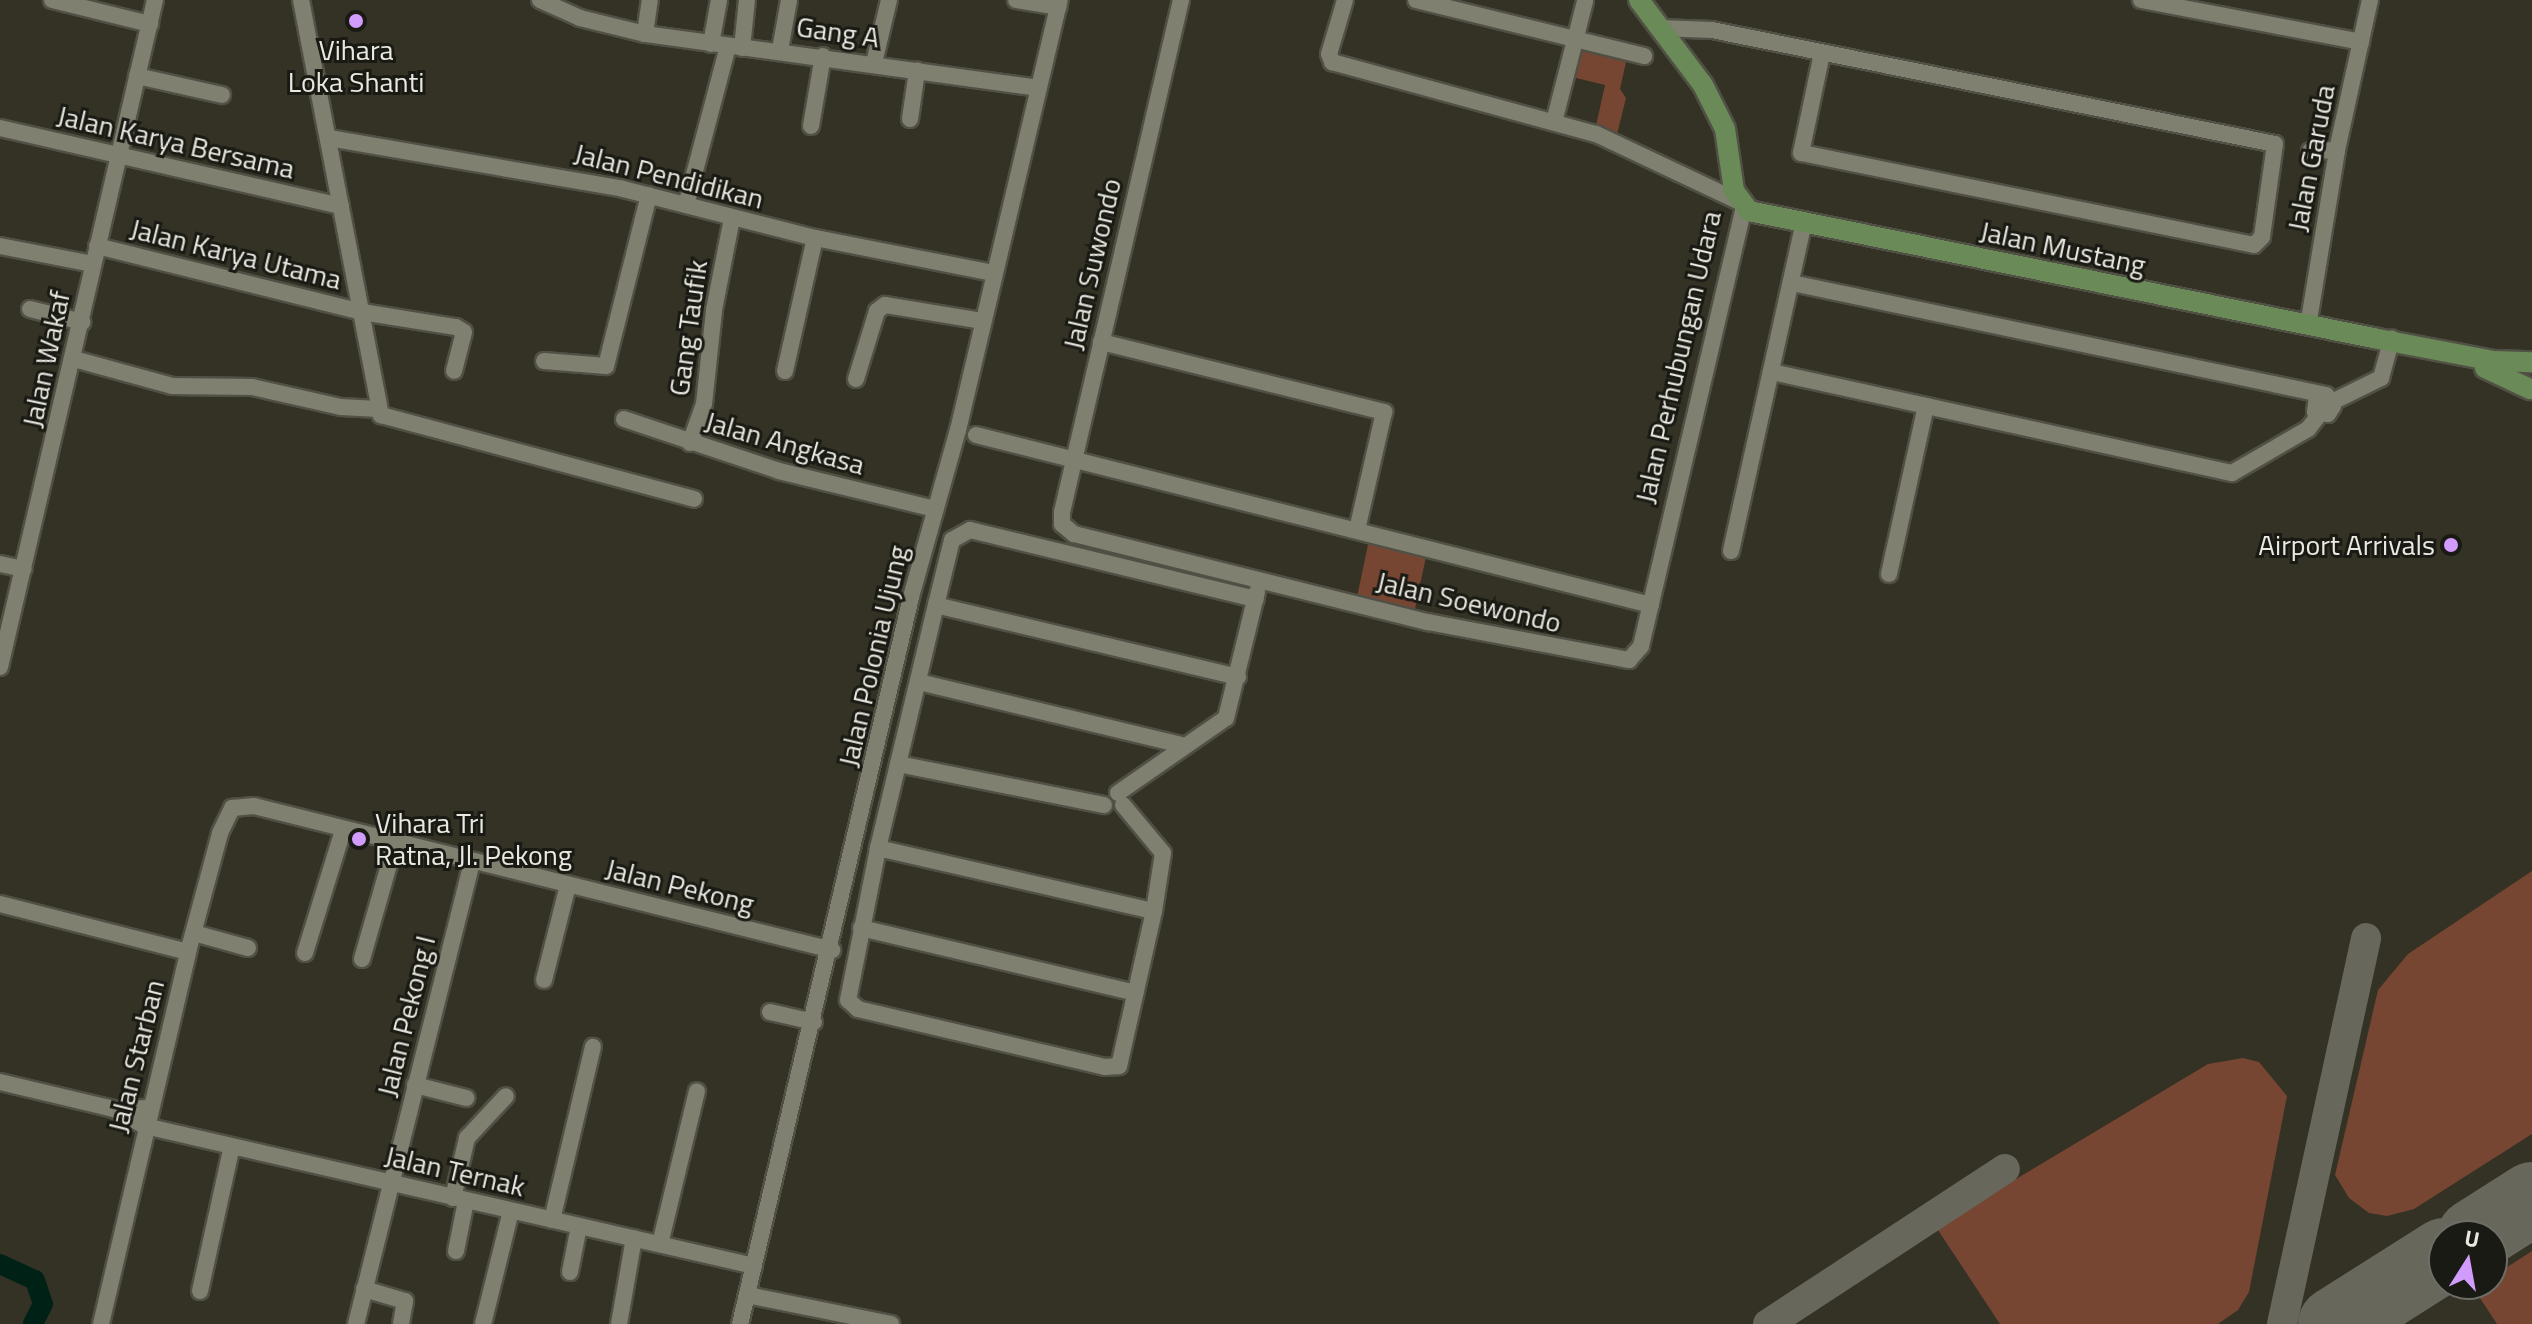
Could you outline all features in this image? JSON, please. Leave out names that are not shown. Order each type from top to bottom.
[{"type":"main road","name":"Jalan Perhubungan Udara","points":[[1639,0],[1703,85],[1725,129],[1741,204]]},
{"type":"main road","name":"Jalan Mustang","points":[[1741,204],[1804,222],[2308,326],[2494,361],[2532,362]]},
{"type":"main road","name":"Jalan Mustang","points":[[2385,341],[2500,372],[2531,389]]},
{"type":"street","points":[[52,0],[150,24]]},
{"type":"street","name":"Jalan Wakaf","points":[[0,667],[6,617],[23,569],[74,359],[97,246],[155,0]]},
{"type":"street","points":[[301,0],[378,409],[390,421],[694,499]]},
{"type":"street","name":"Gang A","points":[[540,0],[580,18],[645,34],[780,50],[1038,88]]},
{"type":"street","points":[[645,34],[650,0]]},
{"type":"street","points":[[711,44],[719,0]]},
{"type":"street","points":[[686,205],[747,0]]},
{"type":"street","points":[[780,50],[789,0]]},
{"type":"street","points":[[874,63],[889,0]]},
{"type":"street","points":[[1016,0],[1059,4]]},
{"type":"street","name":"Jalan Suwondo","points":[[1074,534],[1061,519],[1181,0]]},
{"type":"street","points":[[1345,0],[1329,54],[1332,62],[1596,134],[1741,204]]},
{"type":"street","points":[[1416,0],[1644,56]]},
{"type":"street","points":[[2141,0],[2361,42]]},
{"type":"street","name":"Jalan Garuda","points":[[2308,326],[2337,150],[2370,0]]},
{"type":"street","points":[[1554,122],[1585,1]]},
{"type":"street","name":"Jalan Polonia Ujung","points":[[740,1324],[1059,4]]},
{"type":"street","points":[[1659,28],[1712,30],[2275,144],[2262,237],[2254,245],[1801,153],[1822,53]]},
{"type":"street","points":[[811,126],[823,56]]},
{"type":"street","points":[[910,119],[917,71]]},
{"type":"street","points":[[137,76],[222,95]]},
{"type":"street","name":"Jalan Karya Bersama","points":[[0,128],[341,206]]},
{"type":"street","name":"Jalan Pendidikan","points":[[329,138],[649,195],[815,238],[994,273]]},
{"type":"street","points":[[2310,151],[2337,150]]},
{"type":"street","points":[[544,361],[595,369],[606,366],[649,195]]},
{"type":"street","name":"Jalan Perhubungan Udara","points":[[1639,654],[1741,204]]},
{"type":"street","name":"Gang Taufik","points":[[690,443],[704,404],[714,310],[732,218]]},
{"type":"street","points":[[1731,551],[1804,222]]},
{"type":"street","points":[[785,371],[815,238]]},
{"type":"street","points":[[0,246],[93,264]]},
{"type":"street","name":"Jalan Karya Utama","points":[[97,246],[362,312]]},
{"type":"street","points":[[1792,283],[2325,399]]},
{"type":"street","points":[[856,379],[877,311],[885,305],[983,321]]},
{"type":"street","points":[[30,309],[82,322]]},
{"type":"street","points":[[362,312],[462,330],[454,371]]},
{"type":"street","points":[[1772,372],[2232,473],[2308,429],[2319,415],[2312,403],[2381,378],[2385,341]]},
{"type":"street","points":[[1101,342],[1384,412],[1357,530]]},
{"type":"street","points":[[74,359],[172,386],[252,387],[341,407],[378,409]]},
{"type":"street","points":[[1889,574],[1926,406]]},
{"type":"street","name":"Jalan Angkasa","points":[[624,419],[690,443],[935,509]]},
{"type":"street","points":[[976,435],[1651,605]]},
{"type":"street","points":[[898,764],[1104,805],[1105,796],[1120,799],[1163,853],[1123,1058],[1115,1067],[950,1031],[850,1004],[848,992],[878,848],[898,764],[919,682],[952,540],[970,530],[1256,599]]},
{"type":"street","name":"Jalan Soewondo","points":[[1074,534],[1288,587],[1616,661],[1639,654]]},
{"type":"street","points":[[0,564],[23,569]]},
{"type":"street","points":[[1120,799],[1181,745],[1226,718],[1259,580]]},
{"type":"street","points":[[936,605],[1238,677]]},
{"type":"street","points":[[919,682],[1181,745]]},
{"type":"street","name":"Jalan Pekong","points":[[235,807],[254,806],[395,844],[832,950]]},
{"type":"street","name":"Jalan Starban","points":[[105,1323],[149,1108],[188,952],[220,833],[235,807]]},
{"type":"street","points":[[305,953],[343,830]]},
{"type":"street","points":[[362,959],[395,844]]},
{"type":"street","points":[[878,848],[1154,911]]},
{"type":"street","name":"Jalan Pekong I","points":[[356,1324],[472,861]]},
{"type":"street","points":[[544,980],[568,885]]},
{"type":"street","points":[[0,904],[188,952]]},
{"type":"street","points":[[861,928],[1135,993]]},
{"type":"street","points":[[194,933],[248,948]]},
{"type":"street","points":[[770,1012],[814,1022]]},
{"type":"street","points":[[552,1220],[593,1047]]},
{"type":"street","points":[[0,1082],[114,1109],[149,1108]]},
{"type":"street","points":[[415,1085],[466,1098]]},
{"type":"street","points":[[660,1244],[697,1091]]},
{"type":"street","points":[[456,1251],[467,1138],[506,1096]]},
{"type":"street","name":"Jalan Ternak","points":[[114,1109],[145,1126],[754,1266]]},
{"type":"street","points":[[200,1291],[232,1146]]},
{"type":"street","points":[[483,1324],[511,1211]]},
{"type":"street","points":[[570,1272],[579,1226]]},
{"type":"street","points":[[619,1324],[634,1238]]},
{"type":"street","points":[[364,1289],[405,1301],[401,1324]]},
{"type":"street","points":[[747,1295],[891,1324]]},
{"type":"street","points":[[779,1302],[849,1324]]},
{"type":"shaded area","points":[[1574,49],[1626,62],[1620,89],[1626,98],[1616,138],[1595,130],[1605,85],[1568,76]]},
{"type":"shaded area","points":[[1369,540],[1427,552],[1415,609],[1357,597]]},
{"type":"shaded area","points":[[2532,871],[2532,1134],[2414,1209],[2387,1216],[2369,1213],[2349,1198],[2335,1175],[2378,990],[2408,954]]},
{"type":"shaded area","points":[[2243,1058],[2259,1062],[2287,1096],[2249,1292],[2238,1310],[2218,1324],[2000,1324],[1936,1227],[2208,1064]]},
{"type":"shaded area","points":[[2532,1251],[2532,1324],[2497,1324],[2481,1300],[2508,1300],[2508,1267]]},
{"type":"waterway","points":[[0,1264],[35,1280],[43,1304],[33,1324]]},
{"type":"taxiway","points":[[2282,1324],[2366,938]]},
{"type":"taxiway","points":[[1768,1324],[2005,1169]]},
{"type":"runway","points":[[2499,1220],[2532,1199]]},
{"type":"runway","points":[[2335,1324],[2428,1265]]},
{"type":"place","name":"Vihara Loka Shanti","points":[[356,21]]},
{"type":"place","name":"Airport Arrivals","points":[[2451,545]]},
{"type":"place","name":"Vihara Tri Ratna, Jl. Pekong","points":[[359,839]]}]
